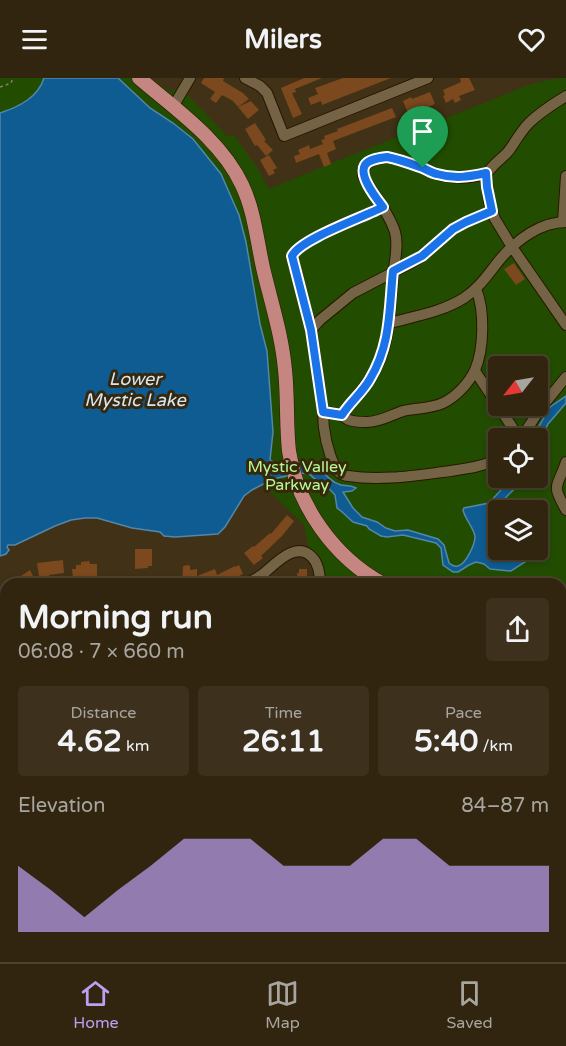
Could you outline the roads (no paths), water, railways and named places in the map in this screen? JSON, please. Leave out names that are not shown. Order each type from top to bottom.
[{"type":"main road","points":[[139,78],[205,135],[226,159],[241,182],[252,211],[261,259],[278,326],[285,370],[287,429],[296,478],[312,514],[331,541],[354,564],[374,578]]},
{"type":"street","points":[[173,107],[190,78]]},
{"type":"street","points":[[245,78],[260,86],[267,93],[284,136],[428,78]]},
{"type":"street","points":[[342,415],[369,381],[379,362],[390,323],[396,234],[383,207],[363,176],[365,165],[387,157],[447,176],[465,177],[486,173],[508,151],[520,132],[530,122],[566,96]]},
{"type":"street","points":[[486,173],[492,211],[512,247],[566,325]]},
{"type":"street","points":[[390,323],[452,305],[476,289],[512,247],[522,239],[545,225],[565,222],[566,176]]},
{"type":"street","points":[[383,207],[299,247],[292,256],[311,330],[323,424],[333,463],[338,472],[346,476],[376,478],[414,476],[469,469],[488,464]]},
{"type":"street","points":[[311,330],[353,293],[422,256],[453,229],[492,211]]},
{"type":"street","points":[[323,412],[342,415],[349,420],[372,422],[405,411],[430,408],[455,395],[466,384],[479,356],[482,334],[481,309],[476,289]]},
{"type":"street","points":[[474,371],[513,428]]},
{"type":"street","points":[[528,428],[541,408],[565,382]]},
{"type":"street","points":[[566,462],[558,479],[556,490],[566,510]]},
{"type":"street","points":[[257,578],[283,558],[293,553],[304,552],[316,561],[320,578]]},
{"type":"water","name":"Lower Mystic Lake","points":[[44,78],[118,78],[150,108],[193,139],[221,174],[239,215],[267,351],[273,432],[270,460],[281,465],[298,462],[317,464],[333,482],[356,488],[343,492],[362,517],[395,531],[408,530],[438,539],[444,545],[449,563],[453,566],[458,566],[467,558],[475,540],[475,534],[464,513],[464,508],[488,503],[488,560],[528,560],[511,571],[490,569],[476,562],[458,572],[453,572],[443,565],[441,548],[436,543],[403,535],[381,536],[367,526],[353,522],[337,508],[335,495],[324,483],[309,474],[301,473],[273,479],[252,490],[244,496],[225,527],[218,534],[164,536],[160,532],[132,528],[97,518],[85,518],[71,520],[15,545],[8,545],[9,550],[0,556],[0,113],[20,105],[41,85]]},
{"type":"water","points":[[566,396],[566,403],[546,428],[538,428],[545,416],[548,416],[550,407]]},
{"type":"water","name":"Lower Mystic Lake","points":[[502,488],[515,488],[505,499],[492,500]]},
{"type":"park label","name":"Mystic Valley Parkway","points":[[297,476]]}]
